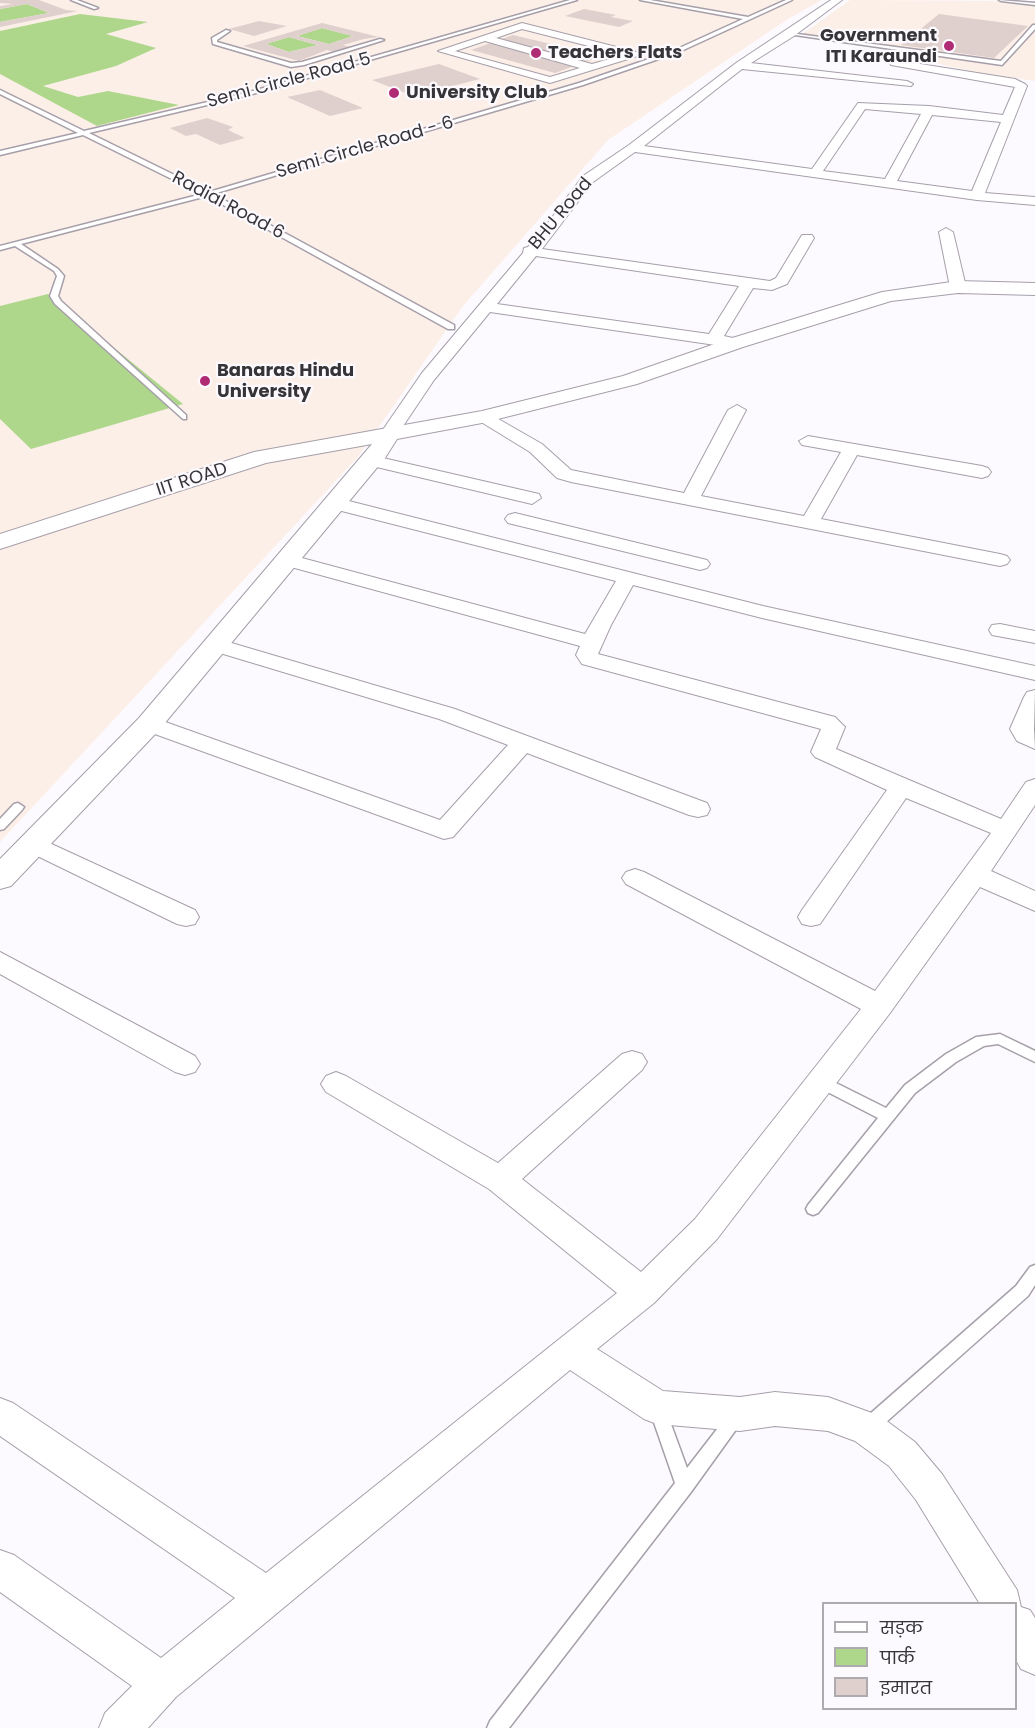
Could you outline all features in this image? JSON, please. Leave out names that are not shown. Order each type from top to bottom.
[{"type":"street","name":"BHU Road","points":[[389,434],[428,377],[588,178],[633,148],[740,64],[790,34],[837,0]]},
{"type":"street","points":[[522,26],[636,55],[550,80],[443,51],[484,38],[522,26]]},
{"type":"street","points":[[446,37],[471,42]]},
{"type":"street","points":[[484,38],[593,68]]},
{"type":"street","points":[[895,63],[1019,83],[1021,86],[977,196]]},
{"type":"street","points":[[740,64],[907,84]]},
{"type":"street","points":[[816,172],[862,105],[1008,119]]},
{"type":"street","points":[[889,183],[929,110]]},
{"type":"street","points":[[633,148],[977,196],[1035,201]]},
{"type":"street","points":[[946,232],[958,287]]},
{"type":"street","points":[[530,251],[748,285],[772,286],[782,281],[807,238]]},
{"type":"street","points":[[714,340],[748,285]]},
{"type":"street","name":"IIT ROAD","points":[[0,542],[262,457],[482,417],[630,380],[889,296],[958,287],[1035,289]]},
{"type":"street","points":[[485,308],[736,344]]},
{"type":"street","points":[[690,500],[738,410]]},
{"type":"street","points":[[482,417],[536,448],[564,474],[1000,560]]},
{"type":"street","points":[[0,878],[149,724],[218,645],[389,434]]},
{"type":"street","points":[[808,441],[982,472]]},
{"type":"street","points":[[810,522],[852,448]]},
{"type":"street","points":[[370,460],[532,498]]},
{"type":"street","points":[[495,545],[532,498],[564,474]]},
{"type":"street","points":[[333,503],[627,579],[1035,673]]},
{"type":"street","points":[[515,519],[700,564]]},
{"type":"street","points":[[287,560],[593,643]]},
{"type":"street","points":[[627,579],[587,655],[597,662],[827,722],[833,727],[823,752],[1006,830]]},
{"type":"street","points":[[1000,630],[1035,637]]},
{"type":"street","points":[[218,645],[447,714],[698,809]]},
{"type":"street","points":[[1035,697],[1022,729],[1025,736],[1035,742]]},
{"type":"street","points":[[149,724],[444,831],[523,743]]},
{"type":"street","points":[[811,917],[902,787]]},
{"type":"street","points":[[120,1728],[162,1683],[266,1596],[642,1293],[706,1229],[880,1006],[976,874],[1035,787]]},
{"type":"street","points":[[32,843],[186,917]]},
{"type":"street","points":[[976,874],[1035,902]]},
{"type":"street","points":[[635,878],[880,1006]]},
{"type":"street","points":[[0,962],[185,1064]]},
{"type":"street","points":[[501,1180],[632,1062]]},
{"type":"street","points":[[336,1084],[501,1180],[642,1293]]},
{"type":"street","points":[[569,1350],[657,1407],[740,1414],[775,1409],[828,1414],[867,1428],[902,1454],[930,1486],[1002,1602]]},
{"type":"street","points":[[0,1415],[266,1596]]},
{"type":"street","points":[[0,1569],[162,1683]]},
{"type":"street","points":[[1017,1626],[1035,1655]]},
{"type":"lane","points":[[73,0],[96,8]]},
{"type":"lane","name":"Semi Circle Road 5","points":[[0,153],[85,134],[351,64],[575,0]]},
{"type":"lane","points":[[642,0],[750,19]]},
{"type":"lane","name":"Semi Circle Road - 6","points":[[0,248],[208,194],[581,84],[677,51],[790,0]]},
{"type":"lane","points":[[1001,0],[1035,4]]},
{"type":"lane","points":[[790,34],[1002,63],[1035,26]]},
{"type":"lane","points":[[228,31],[214,39],[215,44],[281,64],[302,64],[382,40]]},
{"type":"lane","points":[[1028,33],[1035,34]]},
{"type":"lane","points":[[327,57],[351,64]]},
{"type":"lane","name":"Radial Road 6","points":[[0,92],[208,194],[451,327]]},
{"type":"lane","points":[[16,244],[56,270],[61,276],[54,296],[58,302],[183,417]]},
{"type":"lane","points":[[0,826],[18,807]]},
{"type":"lane","points":[[813,1209],[910,1089],[951,1058],[981,1041],[1000,1039],[1035,1057]]},
{"type":"lane","points":[[822,1082],[888,1116]]},
{"type":"lane","points":[[867,1428],[1022,1291],[1035,1272]]},
{"type":"lane","points":[[657,1407],[685,1486]]},
{"type":"lane","points":[[497,1728],[740,1414]]},
{"type":"shaded area","name":"Banaras Hindu University","points":[[0,0],[822,0],[788,19],[608,140],[463,306],[358,457],[0,842]]},
{"type":"shaded area","name":"Government ITI Karaundi","points":[[850,0],[1035,1],[1035,81],[973,72],[935,63],[928,55],[798,37]]},
{"type":"green space","points":[[27,4],[49,13],[0,22],[0,9]]},
{"type":"green space","points":[[80,14],[148,22],[106,34],[156,48],[116,66],[43,86],[78,97],[108,91],[179,105],[97,126],[0,74],[0,31]]},
{"type":"green space","points":[[322,28],[353,36],[329,44],[297,36]]},
{"type":"green space","points":[[289,37],[318,45],[289,52],[266,44]]},
{"type":"green space","points":[[48,294],[183,404],[31,449],[0,419],[0,306]]},
{"type":"building","points":[[0,0],[39,0],[66,10],[78,11],[0,27],[0,22],[49,13],[27,4],[0,9],[0,6],[13,4],[0,3]]},
{"type":"building","points":[[584,9],[633,21],[619,27],[565,16]]},
{"type":"building","points":[[939,14],[1028,26],[994,58],[901,45]]},
{"type":"building","points":[[259,21],[287,26],[254,36],[229,29]]},
{"type":"building","points":[[322,23],[379,37],[343,45],[350,47],[334,52],[327,50],[299,61],[243,46]],"holes":[[[322,28],[337,32],[353,36],[329,44],[297,36]],[[289,37],[303,41],[318,45],[289,52],[266,44]]]},
{"type":"building","name":"Teachers Flats","points":[[513,35],[602,56],[555,73],[471,50]]},
{"type":"building","points":[[439,64],[480,79],[413,96],[372,80]]},
{"type":"building","points":[[320,90],[363,108],[330,116],[287,97]]},
{"type":"building","points":[[207,118],[233,127],[228,130],[245,138],[220,145],[196,134],[186,136],[170,128]]},
{"type":"place","name":"Government ITI Karaundi","points":[[949,46]]},
{"type":"place","name":"Teachers Flats","points":[[536,53]]},
{"type":"place","name":"University Club","points":[[394,93]]},
{"type":"place","name":"Banaras Hindu University","points":[[205,381]]}]
